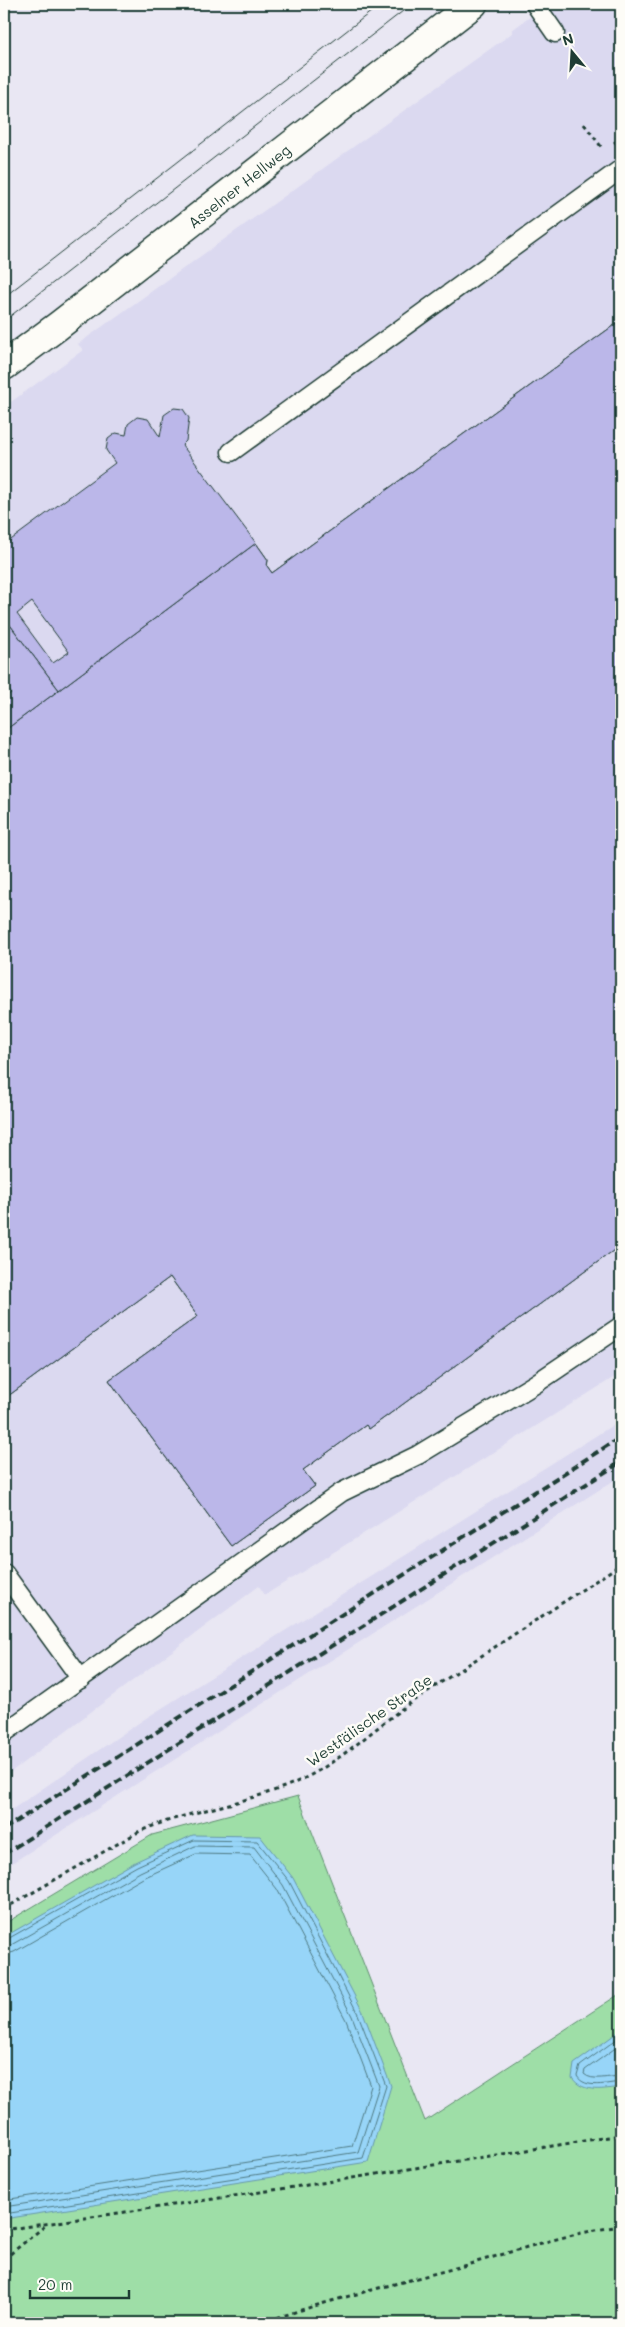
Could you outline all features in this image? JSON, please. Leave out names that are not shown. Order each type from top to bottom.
[{"type":"main road","name":"Asselner Hellweg","points":[[4,366],[473,4]]},
{"type":"lane","points":[[535,4],[555,33]]},
{"type":"lane","points":[[231,452],[621,169]]},
{"type":"lane","points":[[4,1733],[342,1492],[418,1455],[535,1384],[621,1326]]},
{"type":"lane","points":[[4,1573],[80,1679]]},
{"type":"path","points":[[584,124],[604,151],[608,148]]},
{"type":"path","name":"Westfälische Straße","points":[[4,1909],[140,1830],[262,1794],[306,1777],[323,1768],[412,1703],[621,1564]]},
{"type":"path","points":[[4,2230],[321,2183],[621,2135]]},
{"type":"path","points":[[4,2258],[48,2223]]},
{"type":"path","points":[[262,2323],[294,2312],[601,2228],[621,2226]]},
{"type":"shaded area","points":[[548,4],[621,4],[621,1373],[265,1595],[259,1586],[4,1777],[4,407],[83,350],[78,344],[504,39],[512,33],[512,30]]},
{"type":"shaded area","points":[[621,1420],[621,1476],[4,1868],[4,1815],[143,1720]]},
{"type":"green space","points":[[298,1796],[425,2121],[621,1993],[621,2323],[4,2323],[4,1924],[152,1835]]},
{"type":"water","points":[[193,1835],[260,1836],[293,1878],[363,2012],[391,2086],[368,2162],[4,2219],[4,1937],[135,1862]]},
{"type":"water","points":[[621,2030],[621,2087],[595,2089],[577,2083],[572,2078],[574,2064]]},
{"type":"building","points":[[621,320],[621,1245],[369,1429],[366,1425],[303,1470],[315,1486],[231,1546],[109,1380],[198,1316],[170,1277],[4,1399],[4,731],[256,543],[268,560],[267,566],[272,573]],"holes":[[[222,1238],[226,1243],[231,1240],[257,1274],[221,1300],[192,1261]]]},
{"type":"building","points":[[621,320],[621,1245],[369,1429],[366,1425],[303,1470],[315,1486],[231,1546],[109,1380],[198,1316],[170,1277],[4,1399],[4,731],[256,543],[268,560],[267,566],[272,573]]},
{"type":"building","points":[[174,408],[183,409],[189,418],[186,441],[182,445],[256,543],[59,690],[4,617],[4,545],[115,463],[106,450],[108,439],[116,433],[126,435],[128,424],[137,417],[148,419],[160,437],[164,415]],"holes":[[[32,602],[69,652],[53,663],[17,614]]]},
{"type":"building","points":[[4,617],[59,690],[4,731],[4,698],[11,693],[4,683]]},
{"type":"tram line","points":[[4,297],[381,4]]},
{"type":"tram line","points":[[4,321],[412,4]]},
{"type":"railway","points":[[4,1829],[621,1437]]},
{"type":"railway","points":[[4,1854],[621,1462]]}]
